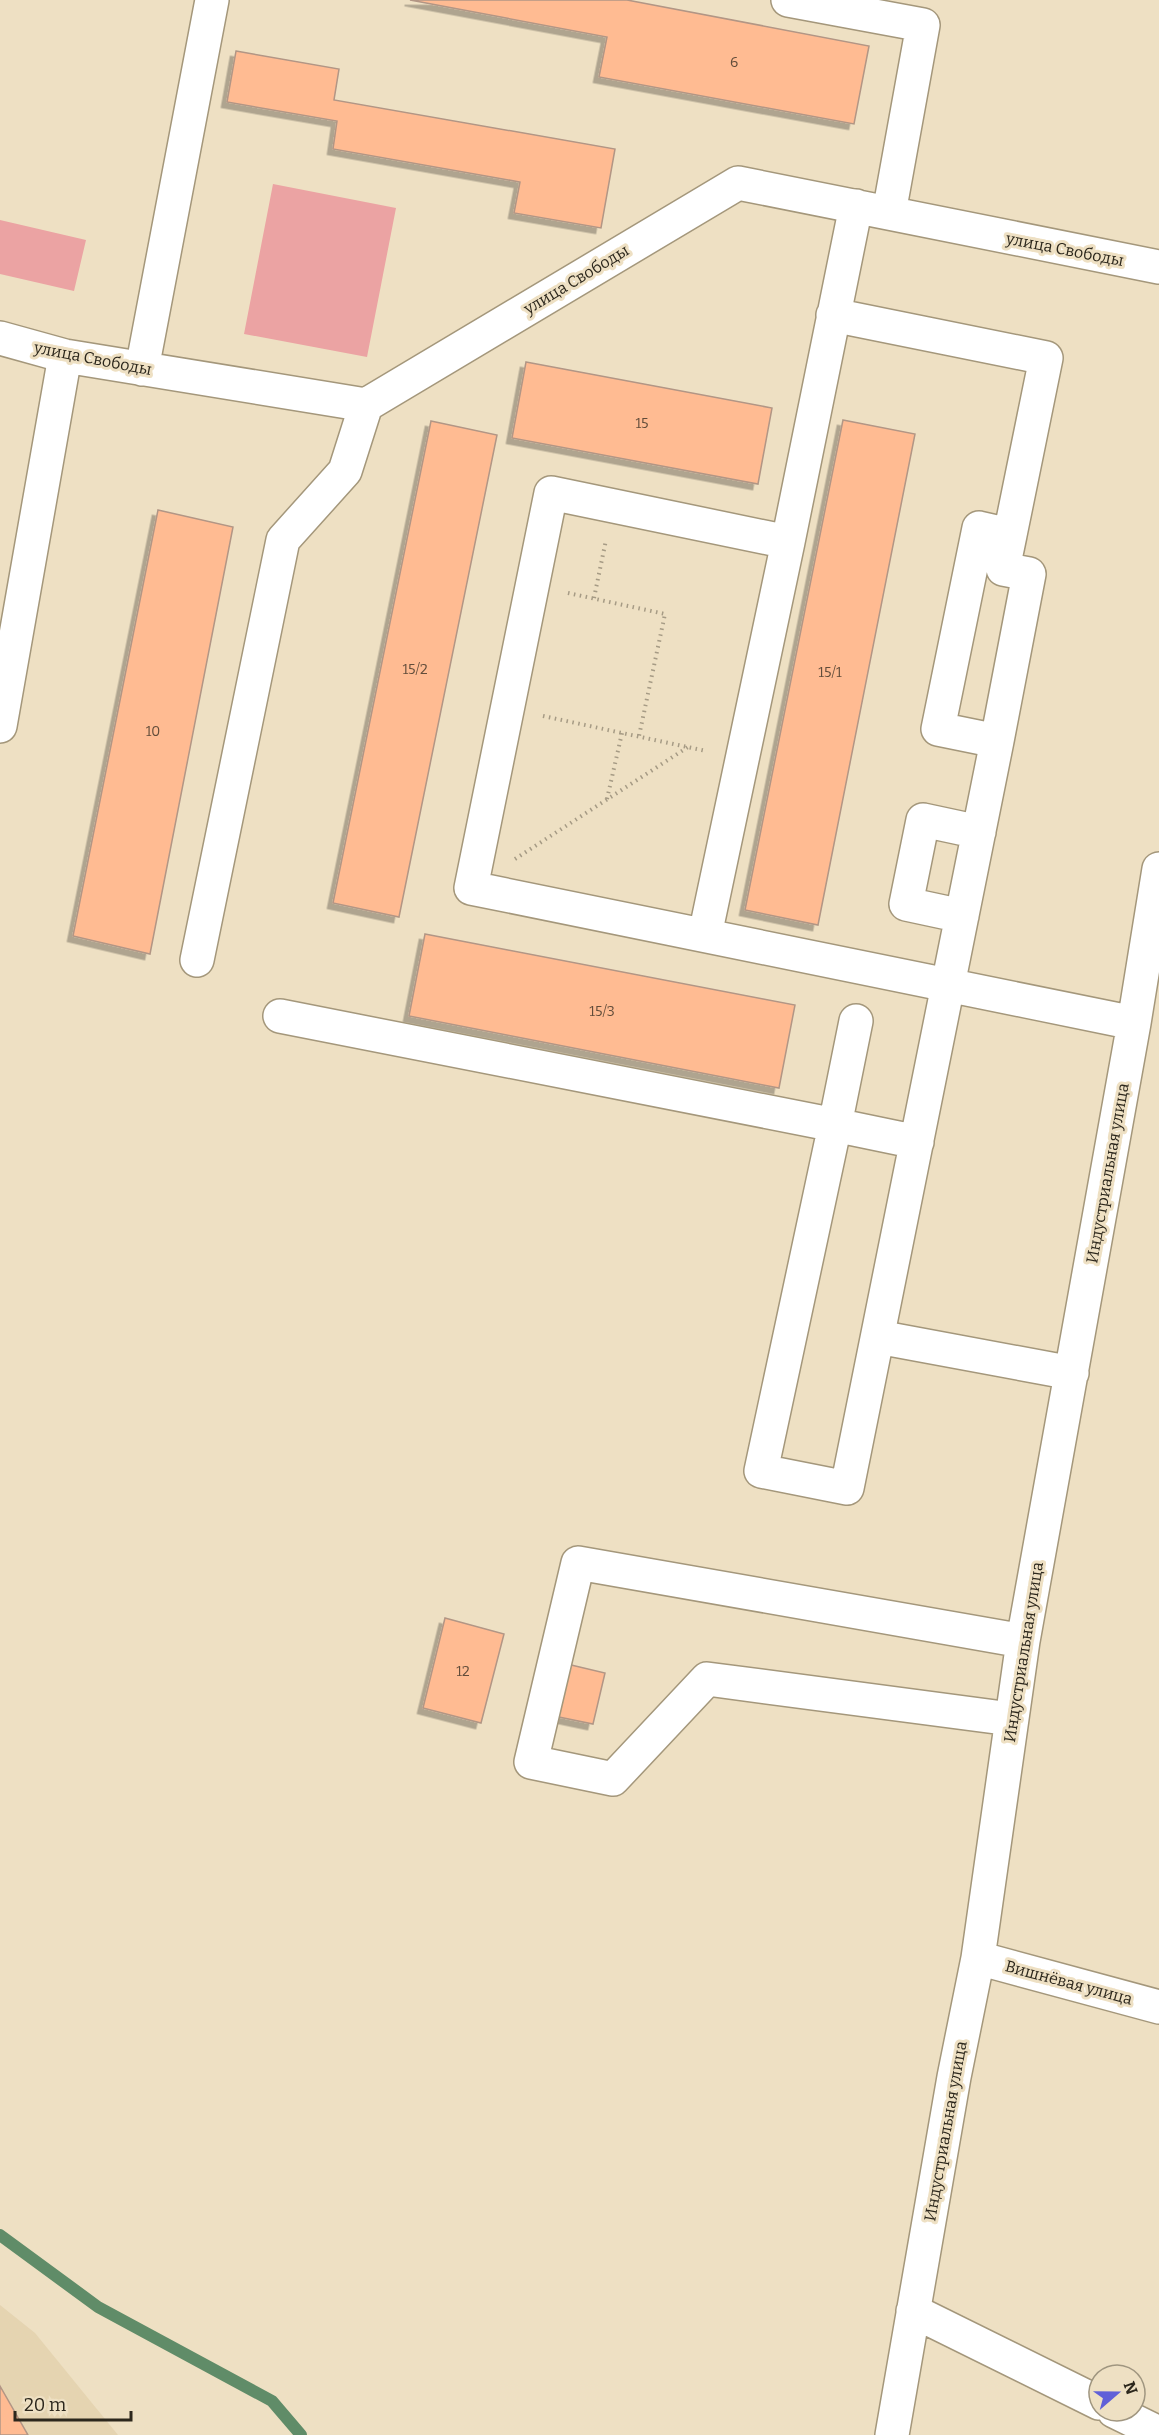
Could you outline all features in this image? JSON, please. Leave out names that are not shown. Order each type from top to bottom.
[{"type":"street","points":[[142,369],[212,0]]},
{"type":"street","points":[[788,0],[923,25],[889,213]]},
{"type":"street","name":"улица Свободы","points":[[0,338],[65,356],[366,405],[738,183],[1159,267]]},
{"type":"street","points":[[705,935],[856,206]]},
{"type":"street","points":[[833,315],[1046,358],[1003,569],[1029,574],[847,1488],[760,1471],[856,1021]]},
{"type":"street","points":[[0,726],[65,356]]},
{"type":"street","points":[[197,960],[283,540],[345,471],[366,405]]},
{"type":"street","points":[[788,542],[551,494],[471,888],[1134,1023]]},
{"type":"street","points":[[997,741],[938,729],[979,528],[1010,535]]},
{"type":"street","points":[[962,916],[906,904],[918,841],[923,820],[979,832]]},
{"type":"street","name":"Индустриальная улица","points":[[892,2435],[954,2078],[978,1958],[1023,1641],[1134,1023],[1159,869]]},
{"type":"street","points":[[280,1016],[917,1142]]},
{"type":"street","points":[[878,1337],[1072,1373]]},
{"type":"street","points":[[1011,1719],[707,1679],[613,1779],[531,1762],[578,1563],[1023,1641]]},
{"type":"street","name":"Вишнёвая улица","points":[[978,1958],[1159,2007]]},
{"type":"street","points":[[913,2311],[1087,2397]]},
{"type":"street","points":[[1139,2423],[1159,2433]]},
{"type":"path","points":[[594,598],[613,507]]},
{"type":"path","points":[[532,585],[665,614],[639,736]]},
{"type":"path","points":[[507,708],[742,759]]},
{"type":"path","points":[[607,799],[622,733]]},
{"type":"path","points":[[471,888],[688,747]]},
{"type":"shaded area","points":[[273,184],[396,208],[367,357],[244,334]]},
{"type":"shaded area","points":[[0,220],[86,240],[74,291],[0,274]]},
{"type":"shaded area","points":[[0,2305],[35,2333],[118,2435],[0,2435]]},
{"type":"building","points":[[410,0],[627,0],[869,46],[854,124],[599,77],[607,37]]},
{"type":"building","points":[[236,51],[339,69],[334,100],[615,149],[601,228],[514,213],[520,182],[333,149],[337,121],[227,102]]},
{"type":"building","points":[[526,362],[772,408],[758,484],[512,438]]},
{"type":"building","points":[[843,420],[915,434],[818,925],[745,910]]},
{"type":"building","points":[[431,421],[497,435],[399,917],[333,903]]},
{"type":"building","points":[[158,510],[233,527],[150,954],[73,936]]},
{"type":"building","points":[[425,934],[795,1005],[779,1088],[409,1016]]},
{"type":"building","points":[[445,1618],[504,1634],[481,1723],[423,1708]]},
{"type":"building","points":[[567,1664],[605,1673],[593,1724],[554,1716]]},
{"type":"building","points":[[0,2386],[28,2435],[0,2435]]},
{"type":"waterway","points":[[0,2235],[98,2307],[272,2401],[301,2435]]}]
